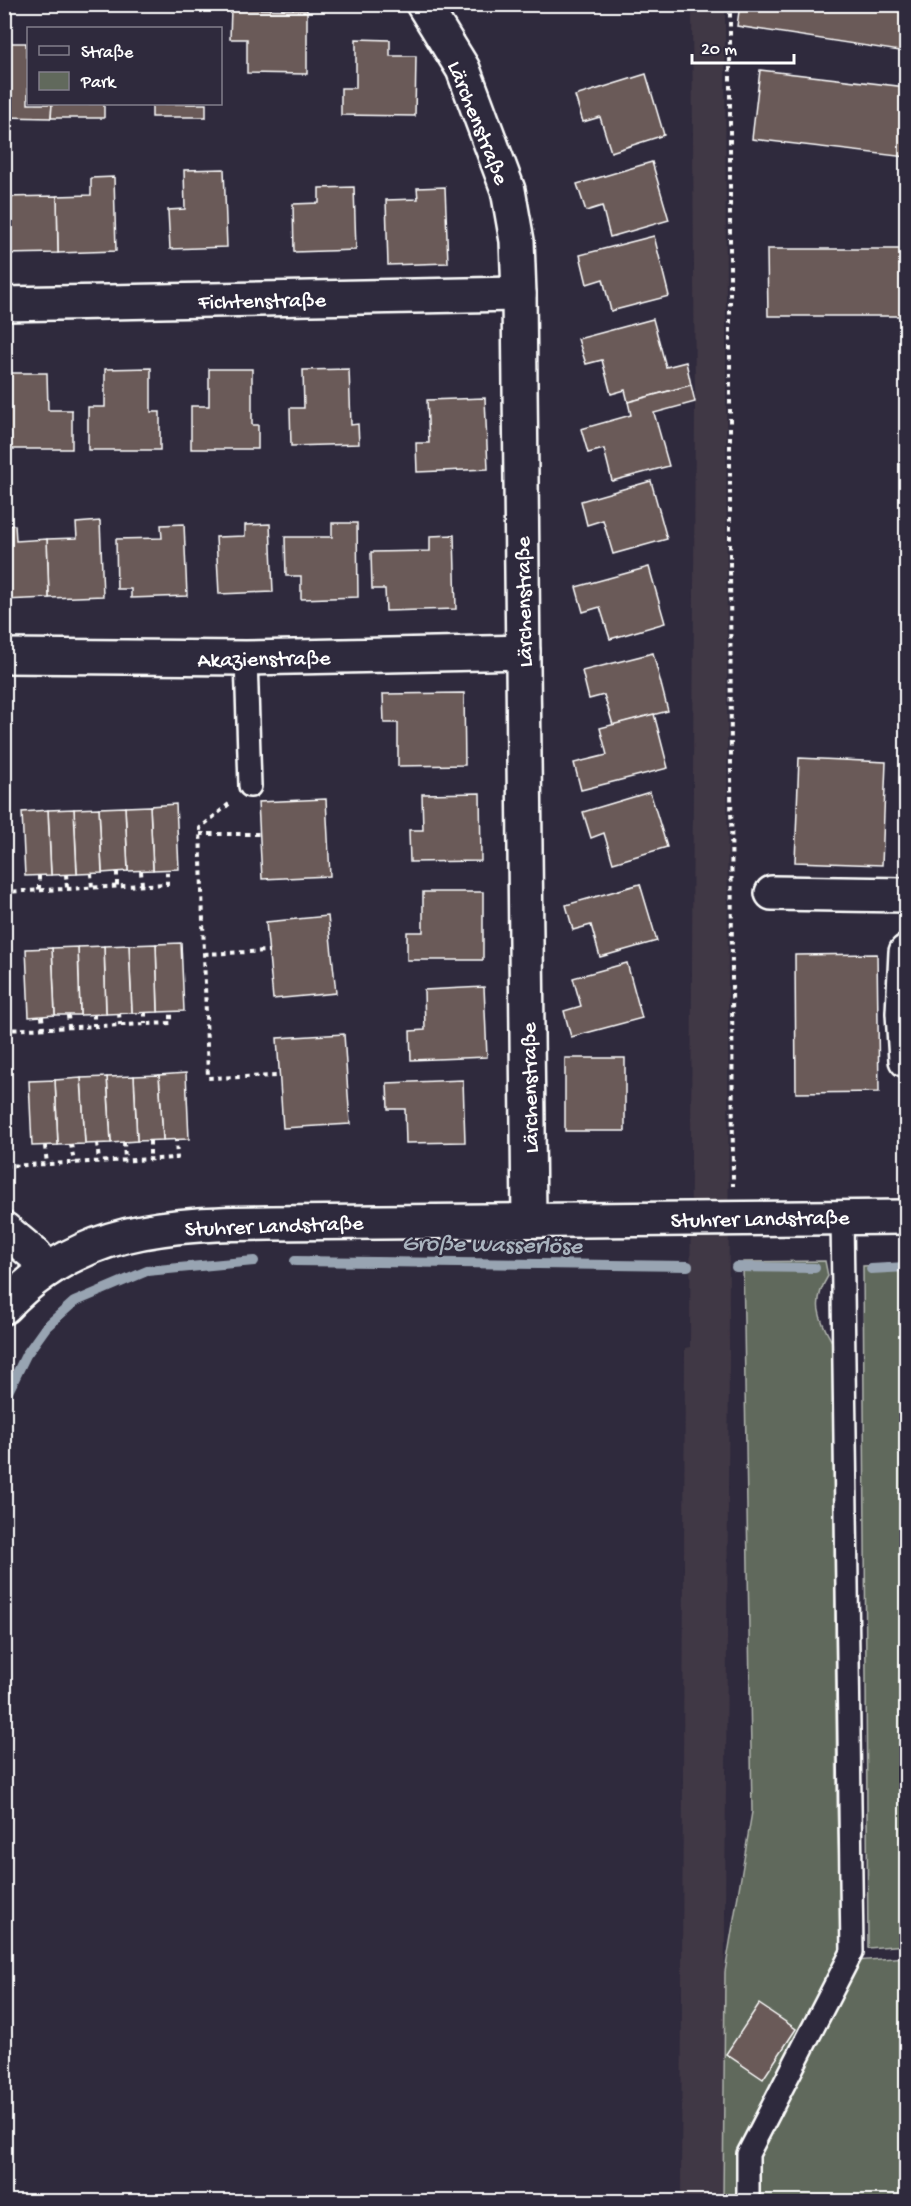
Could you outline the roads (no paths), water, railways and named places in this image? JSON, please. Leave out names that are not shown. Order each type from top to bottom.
[{"type":"street","name":"Lärchenstraße","points":[[423,4],[463,69],[508,190],[517,241],[529,1219]]},
{"type":"street","name":"Fichtenstraße","points":[[4,304],[519,294]]},
{"type":"street","name":"Akazienstraße","points":[[4,656],[246,658],[523,652]]},
{"type":"street","points":[[906,877],[906,917]]},
{"type":"street","points":[[771,893],[906,895]]},
{"type":"street","points":[[906,952],[903,1013],[906,1060]]},
{"type":"street","name":"Stuhrer Landstraße","points":[[4,1307],[22,1288],[78,1252],[120,1236],[173,1227],[220,1224],[529,1219],[906,1217]]},
{"type":"street","points":[[4,1229],[35,1256],[47,1270]]},
{"type":"lane","points":[[246,658],[250,786]]},
{"type":"lane","points":[[748,2202],[748,2154],[852,1952],[842,1216]]},
{"type":"waterway","name":"Große Wasserlöse","points":[[4,1400],[26,1355],[46,1327],[74,1302],[147,1271],[254,1261]]},
{"type":"waterway","name":"Große Wasserlöse","points":[[295,1261],[688,1266]]},
{"type":"waterway","name":"Große Wasserlöse","points":[[736,1267],[815,1268]]},
{"type":"waterway","name":"Große Wasserlöse","points":[[871,1269],[906,1267]]}]
